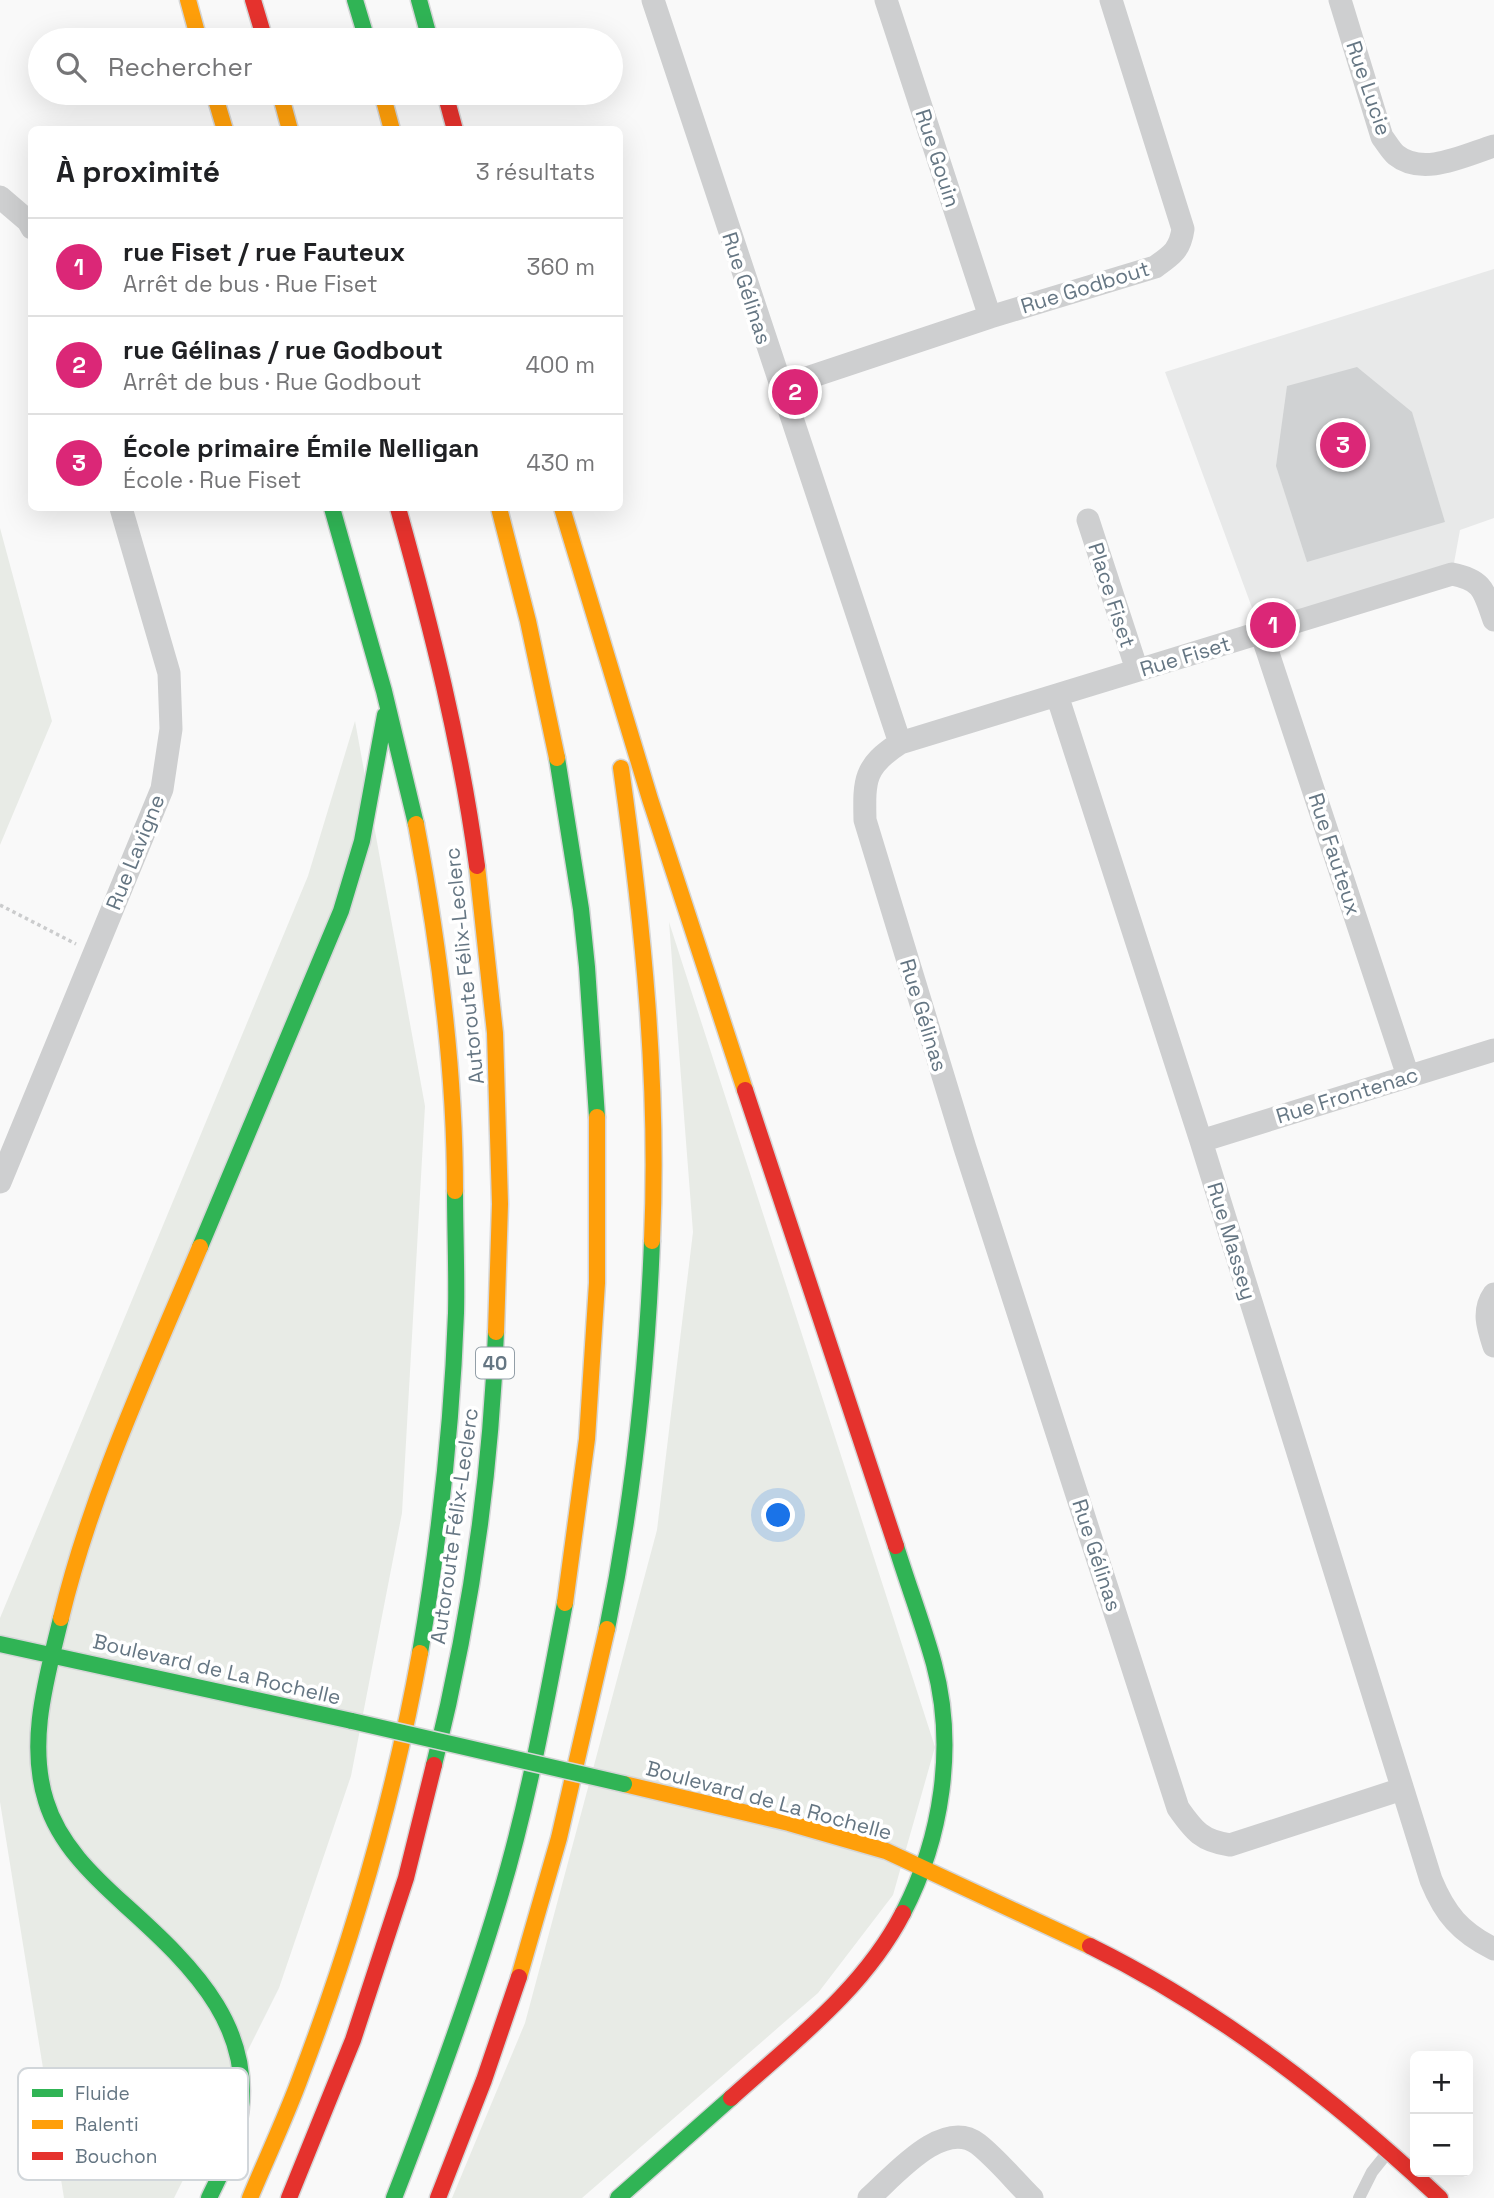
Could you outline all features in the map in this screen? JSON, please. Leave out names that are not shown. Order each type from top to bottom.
[{"type":"main road","points":[[188,0],[196,28]]},
{"type":"main road","points":[[253,0],[261,28]]},
{"type":"main road","points":[[355,0],[363,28]]},
{"type":"main road","points":[[419,0],[427,28]]},
{"type":"main road","points":[[218,105],[224,126]]},
{"type":"main road","points":[[283,105],[289,126]]},
{"type":"main road","points":[[385,105],[391,126]]},
{"type":"main road","points":[[448,105],[454,126]]},
{"type":"main road","points":[[250,2198],[289,2109],[324,2014],[357,1913],[381,1826],[416,1676],[434,1573],[445,1485],[452,1392],[457,1230],[451,1076],[442,985],[424,867],[387,702],[333,511]]},
{"type":"main road","name":"Autoroute Félix-Leclerc","points":[[289,2198],[343,2067],[372,1983],[404,1883],[434,1770],[473,1570],[495,1373],[500,1271],[500,1168],[493,1018],[483,914],[469,814],[450,713],[399,511]]},
{"type":"main road","points":[[394,2198],[445,2072],[508,1874],[528,1798],[548,1708],[571,1580],[592,1382],[598,1174],[595,1069],[586,954],[559,763],[527,614],[500,511]]},
{"type":"main road","points":[[563,511],[600,638],[713,994],[934,1665],[943,1704],[945,1753],[935,1831],[924,1867],[897,1923],[870,1965],[810,2027],[618,2198]]},
{"type":"main road","points":[[438,2198],[495,2050],[540,1909],[565,1815],[604,1645],[634,1472],[649,1314],[653,1210],[649,1023],[634,863],[600,638]]},
{"type":"main road","points":[[239,2068],[232,2033],[217,2001],[197,1973],[85,1867],[55,1824],[41,1781],[38,1729],[43,1693],[75,1560],[96,1496],[313,981],[350,885],[362,841],[387,702]]},
{"type":"main road","name":"Boulevard de La Rochelle","points":[[0,1644],[624,1784],[798,1826],[886,1851],[1110,1956],[1178,1994],[1287,2070],[1440,2198]]},
{"type":"main road","points":[[209,2198],[217,2180]]},
{"type":"street","name":"Rue Gélinas","points":[[653,0],[900,743],[878,757],[864,785],[864,820],[965,1148],[1178,1808],[1191,1826],[1211,1842],[1230,1845],[1402,1789]]},
{"type":"street","name":"Rue Gouin","points":[[886,0],[990,317]]},
{"type":"street","name":"Rue Godbout","points":[[780,387],[990,317],[1155,267],[1175,253],[1181,244],[1183,229],[1111,0]]},
{"type":"street","name":"Rue Lucie","points":[[1340,0],[1382,137],[1396,155],[1413,164],[1432,165],[1494,146]]},
{"type":"street","points":[[0,197],[28,221]]},
{"type":"street","name":"Rue Lavigne","points":[[0,1182],[162,789],[170,729],[169,673],[122,511]]},
{"type":"street","name":"Place Fiset","points":[[1088,520],[1137,670]]},
{"type":"street","name":"Rue Fiset","points":[[900,743],[1452,574],[1470,577],[1484,590],[1494,620]]},
{"type":"street","name":"Rue Fauteux","points":[[1261,632],[1408,1076]]},
{"type":"street","name":"Rue Massey","points":[[1057,695],[1201,1141],[1431,1880],[1441,1904],[1453,1921],[1494,1949]]},
{"type":"street","name":"Rue Frontenac","points":[[1201,1141],[1494,1050]]},
{"type":"street","points":[[1494,1294],[1487,1303],[1487,1324],[1494,1346]]},
{"type":"street","points":[[869,2198],[919,2154],[937,2142],[958,2136],[976,2143],[1032,2198]]},
{"type":"lane","points":[[1359,2198],[1372,2172],[1388,2152]]},
{"type":"path","points":[[0,905],[94,953]]},
{"type":"shaded area","points":[[1494,269],[1494,518],[1460,530],[1452,574],[1261,632],[1165,372]]},
{"type":"shaded area","points":[[0,528],[52,721],[0,845]]},
{"type":"shaded area","points":[[355,721],[425,1106],[402,1513],[351,1776],[279,1988],[239,2068],[43,2068],[0,1802],[0,1618],[308,876]]},
{"type":"shaded area","points":[[669,922],[935,1747],[893,1895],[818,1993],[582,2198],[452,2198],[525,2023],[657,1530],[693,1232]]},
{"type":"shaded area","points":[[61,2180],[183,2180],[174,2198],[64,2198]]},
{"type":"building","points":[[1357,367],[1412,412],[1445,522],[1307,562],[1276,466],[1287,386]]},
{"type":"traffic: fast","points":[[355,0],[363,28]]},
{"type":"traffic: fast","points":[[419,0],[427,28]]},
{"type":"traffic: fast","points":[[333,511],[384,691],[416,824]]},
{"type":"traffic: fast","points":[[200,1247],[341,911],[362,841],[385,715]]},
{"type":"traffic: fast","points":[[557,758],[581,909],[597,1117]]},
{"type":"traffic: fast","points":[[420,1653],[439,1526],[448,1441],[456,1313],[455,1191]]},
{"type":"traffic: fast","points":[[607,1629],[637,1436],[647,1339],[652,1241]]},
{"type":"traffic: fast","points":[[434,1765],[458,1659],[476,1550],[489,1441],[496,1332]]},
{"type":"traffic: fast","points":[[896,1546],[934,1664],[944,1727],[944,1759],[936,1823],[927,1854],[903,1913]]},
{"type":"traffic: fast","points":[[394,2198],[462,2014],[509,1866],[536,1754],[565,1603]]},
{"type":"traffic: fast","points":[[61,1618],[45,1686],[39,1732],[41,1778],[52,1817],[68,1845],[89,1871],[151,1928],[198,1978],[231,2034],[240,2068]]},
{"type":"traffic: fast","points":[[0,1644],[352,1721]]},
{"type":"traffic: fast","points":[[352,1721],[624,1784]]},
{"type":"traffic: fast","points":[[618,2198],[731,2098]]},
{"type":"traffic: fast","points":[[209,2198],[217,2180]]},
{"type":"traffic: slow","points":[[188,0],[196,28]]},
{"type":"traffic: slow","points":[[218,105],[224,126]]},
{"type":"traffic: slow","points":[[283,105],[289,126]]},
{"type":"traffic: slow","points":[[385,105],[391,126]]},
{"type":"traffic: slow","points":[[500,511],[528,621],[557,758]]},
{"type":"traffic: slow","points":[[563,511],[650,799],[745,1090]]},
{"type":"traffic: slow","points":[[621,768],[636,886],[651,1063],[654,1182],[652,1241]]},
{"type":"traffic: slow","points":[[416,824],[432,915],[449,1053],[455,1191]]},
{"type":"traffic: slow","points":[[477,866],[495,1033],[500,1204],[496,1332]]},
{"type":"traffic: slow","points":[[565,1603],[587,1439],[597,1283],[597,1117]]},
{"type":"traffic: slow","points":[[61,1618],[105,1476],[200,1247]]},
{"type":"traffic: slow","points":[[519,1977],[559,1838],[607,1629]]},
{"type":"traffic: slow","points":[[250,2198],[301,2076],[355,1920],[398,1761],[420,1653]]},
{"type":"traffic: slow","points":[[624,1784],[789,1823],[886,1851],[1090,1946]]},
{"type":"traffic: jam","points":[[253,0],[261,28]]},
{"type":"traffic: jam","points":[[448,105],[454,126]]},
{"type":"traffic: jam","points":[[399,511],[444,686],[463,776],[477,866]]},
{"type":"traffic: jam","points":[[745,1090],[896,1546]]},
{"type":"traffic: jam","points":[[289,2198],[353,2040],[406,1878],[434,1765]]},
{"type":"traffic: jam","points":[[731,2098],[803,2035],[848,1990],[887,1941],[903,1913]]},
{"type":"traffic: jam","points":[[1090,1946],[1185,1999],[1274,2059],[1359,2126],[1440,2198]]},
{"type":"traffic: jam","points":[[438,2198],[484,2080],[519,1977]]},
{"type":"place","name":"rue Gélinas / rue Godbout","points":[[795,392]]},
{"type":"place","name":"École primaire Émile Nelligan","points":[[1343,445]]},
{"type":"place","name":"rue Fiset / rue Fauteux","points":[[1273,625]]}]
